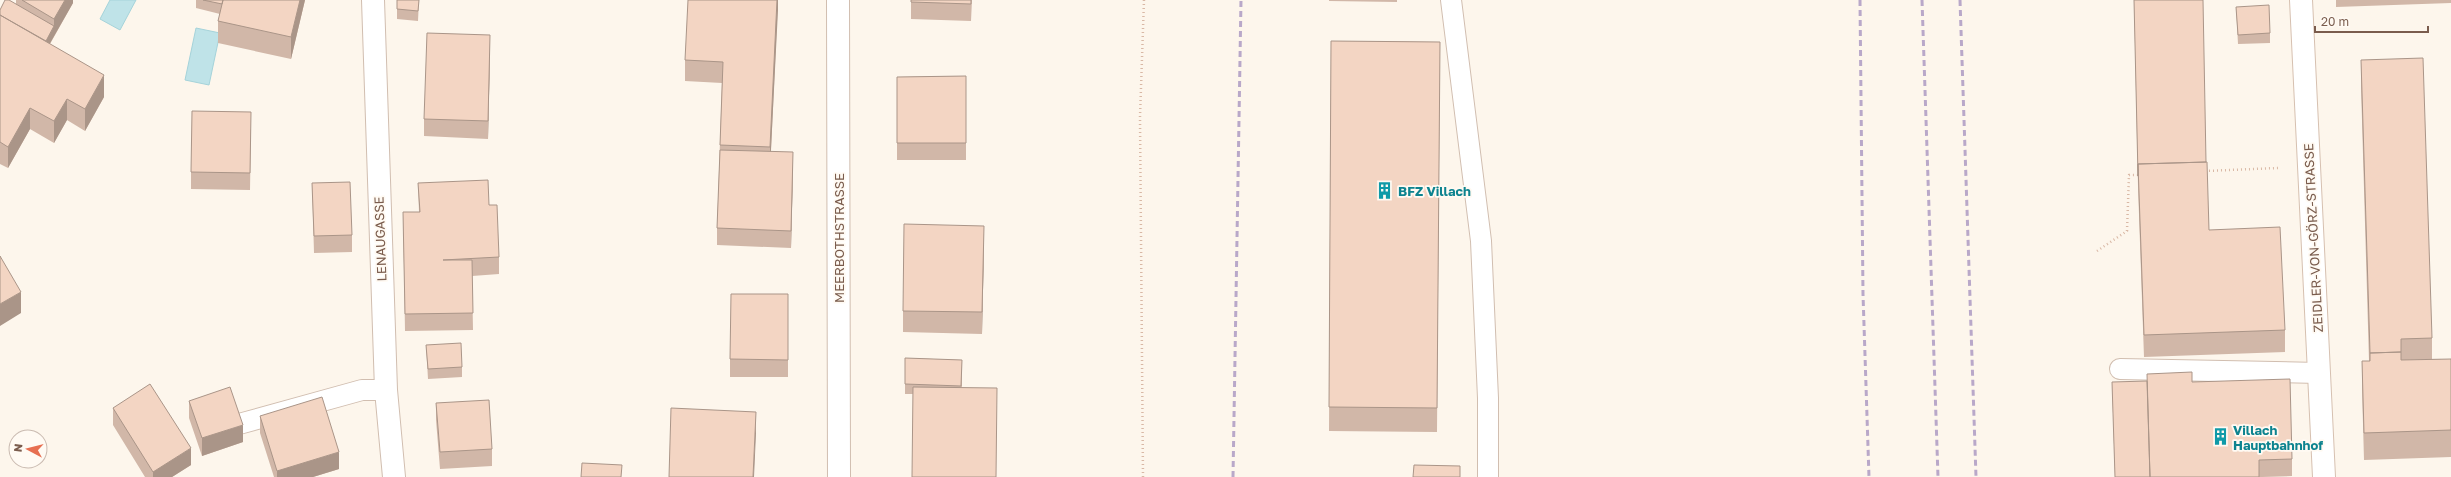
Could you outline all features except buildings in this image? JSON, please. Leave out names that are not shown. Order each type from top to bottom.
[{"type":"street","name":"LENAUGASSE","points":[[373,0],[386,390],[394,477]]},
{"type":"street","name":"MEERBOTHSTRASSE","points":[[838,0],[839,477]]},
{"type":"street","name":"ZEIDLER-VON-GÖRZ-STRASSE","points":[[2301,0],[2324,477]]},
{"type":"lane","points":[[1451,0],[1481,241],[1488,398],[1488,477]]},
{"type":"lane","points":[[2120,370],[2319,372]]},
{"type":"lane","points":[[239,424],[362,390],[386,390]]},
{"type":"path","points":[[1143,477],[1140,118],[1144,0]]},
{"type":"path","points":[[2198,171],[2285,167]]},
{"type":"path","points":[[2097,251],[2127,231],[2129,175],[2145,174]]},
{"type":"water","points":[[110,0],[136,0],[120,30],[100,19]]},
{"type":"water","points":[[196,28],[220,33],[209,85],[185,80]]},
{"type":"railway","points":[[1233,477],[1241,0]]},
{"type":"railway","points":[[1860,0],[1863,294],[1869,477]]},
{"type":"railway","points":[[1922,0],[1938,477]]},
{"type":"railway","points":[[1960,0],[1976,477]]},
{"type":"place","name":"BFZ Villach","points":[[1385,191]]},
{"type":"place","name":"Villach Hauptbahnhof","points":[[2220,437]]}]
